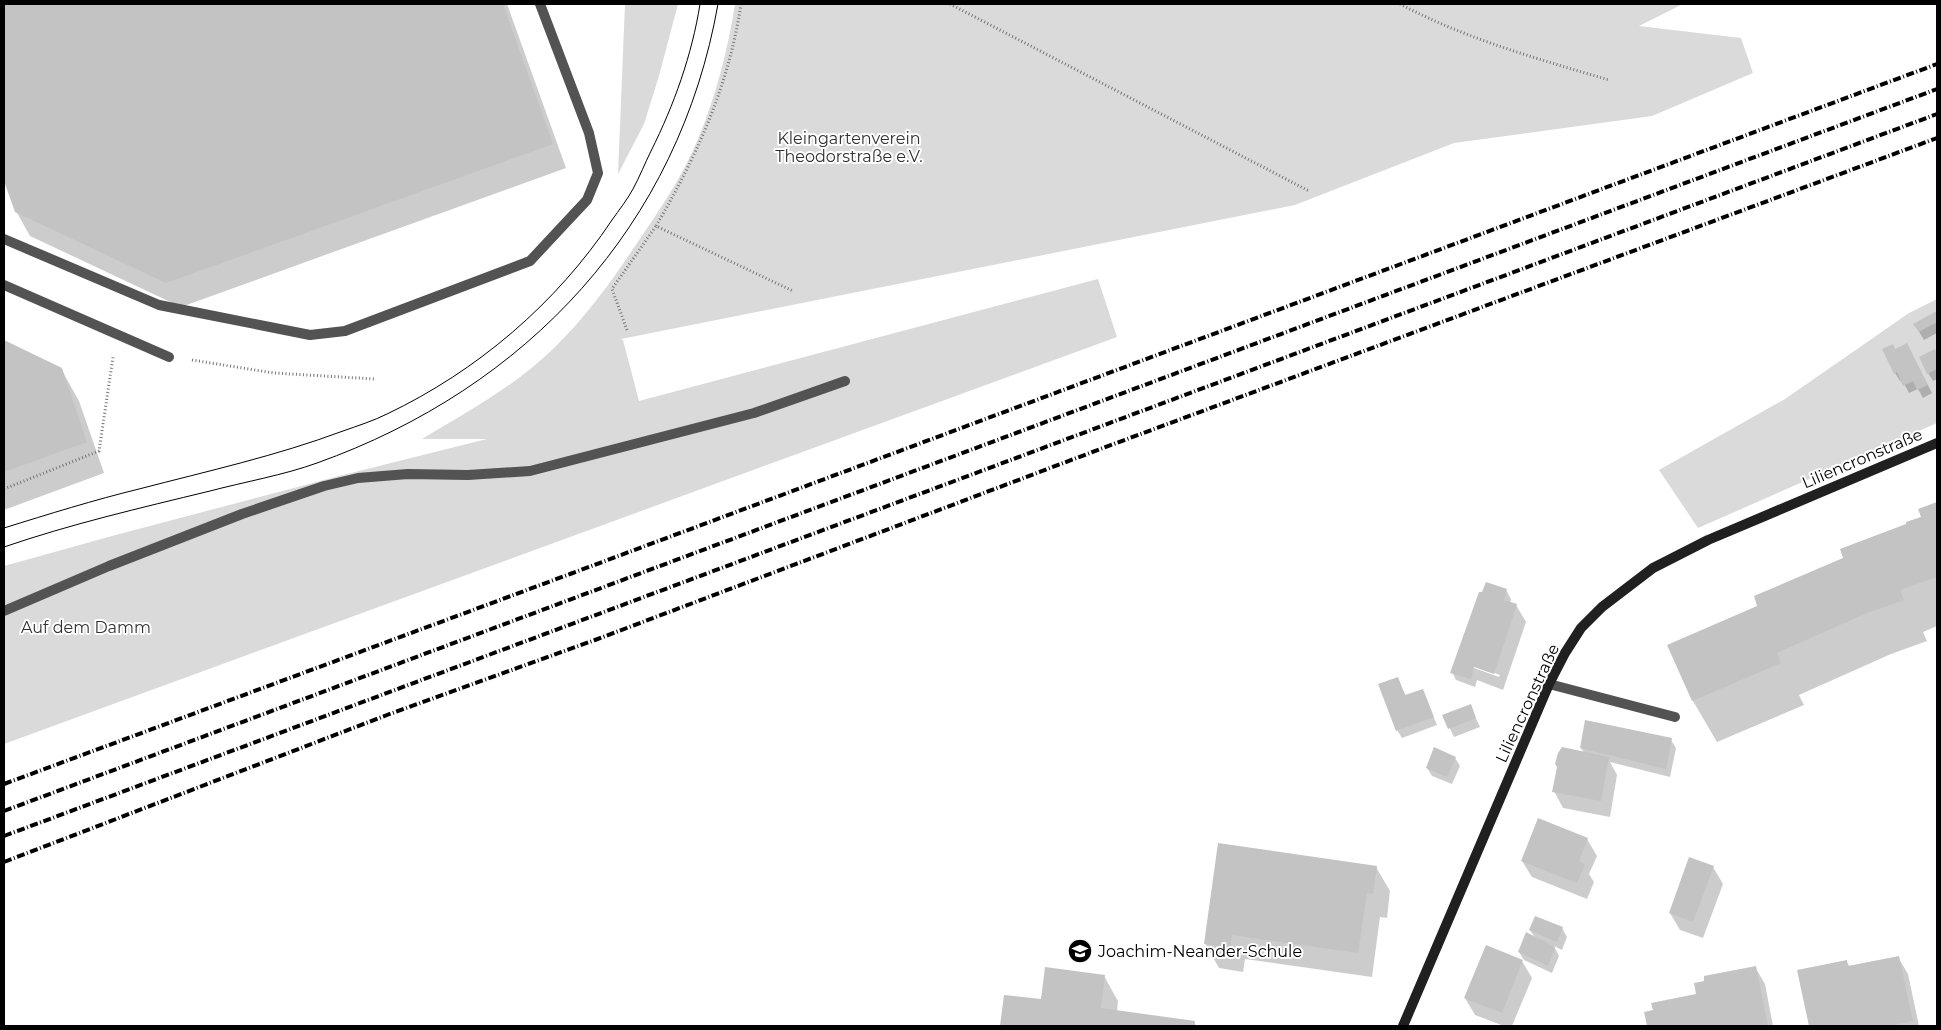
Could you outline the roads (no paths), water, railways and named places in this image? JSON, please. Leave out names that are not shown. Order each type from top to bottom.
[{"type":"main road","name":"Liliencronstraße","points":[[1403,1026],[1550,684],[1565,653],[1581,628],[1602,607],[1652,568],[1708,540],[1937,443]]},
{"type":"lane","points":[[4,239],[159,305],[310,335],[345,331],[530,261],[587,200],[598,173],[589,133],[540,4]]},
{"type":"lane","points":[[4,285],[169,357]]},
{"type":"lane","points":[[4,611],[109,566],[242,514],[324,486],[358,478],[408,474],[468,475],[530,471],[754,413],[845,381]]},
{"type":"lane","points":[[1550,684],[1675,717]]},
{"type":"tram line","points":[[4,528],[55,512],[267,456],[318,440],[382,417],[420,397],[483,356],[540,307],[566,280],[590,251],[631,193],[675,98],[687,61],[700,4]]},
{"type":"tram line","points":[[4,547],[106,517],[278,475],[317,463],[393,431],[463,391],[526,343],[582,289],[629,227],[668,159],[698,84],[718,4]]},
{"type":"railway","points":[[4,784],[1937,64]]},
{"type":"railway","points":[[4,811],[1937,89]]},
{"type":"railway","points":[[4,836],[1937,114]]},
{"type":"railway","points":[[4,862],[387,715],[595,640],[1103,448],[1937,138]]},
{"type":"place","name":"Joachim-Neander-Schule","points":[[1080,951]]},
{"type":"park label","name":"Kleingartenverein Theodorstraße e.V.","points":[[849,147]]},
{"type":"park label","name":"Auf dem Damm","points":[[86,627]]}]
